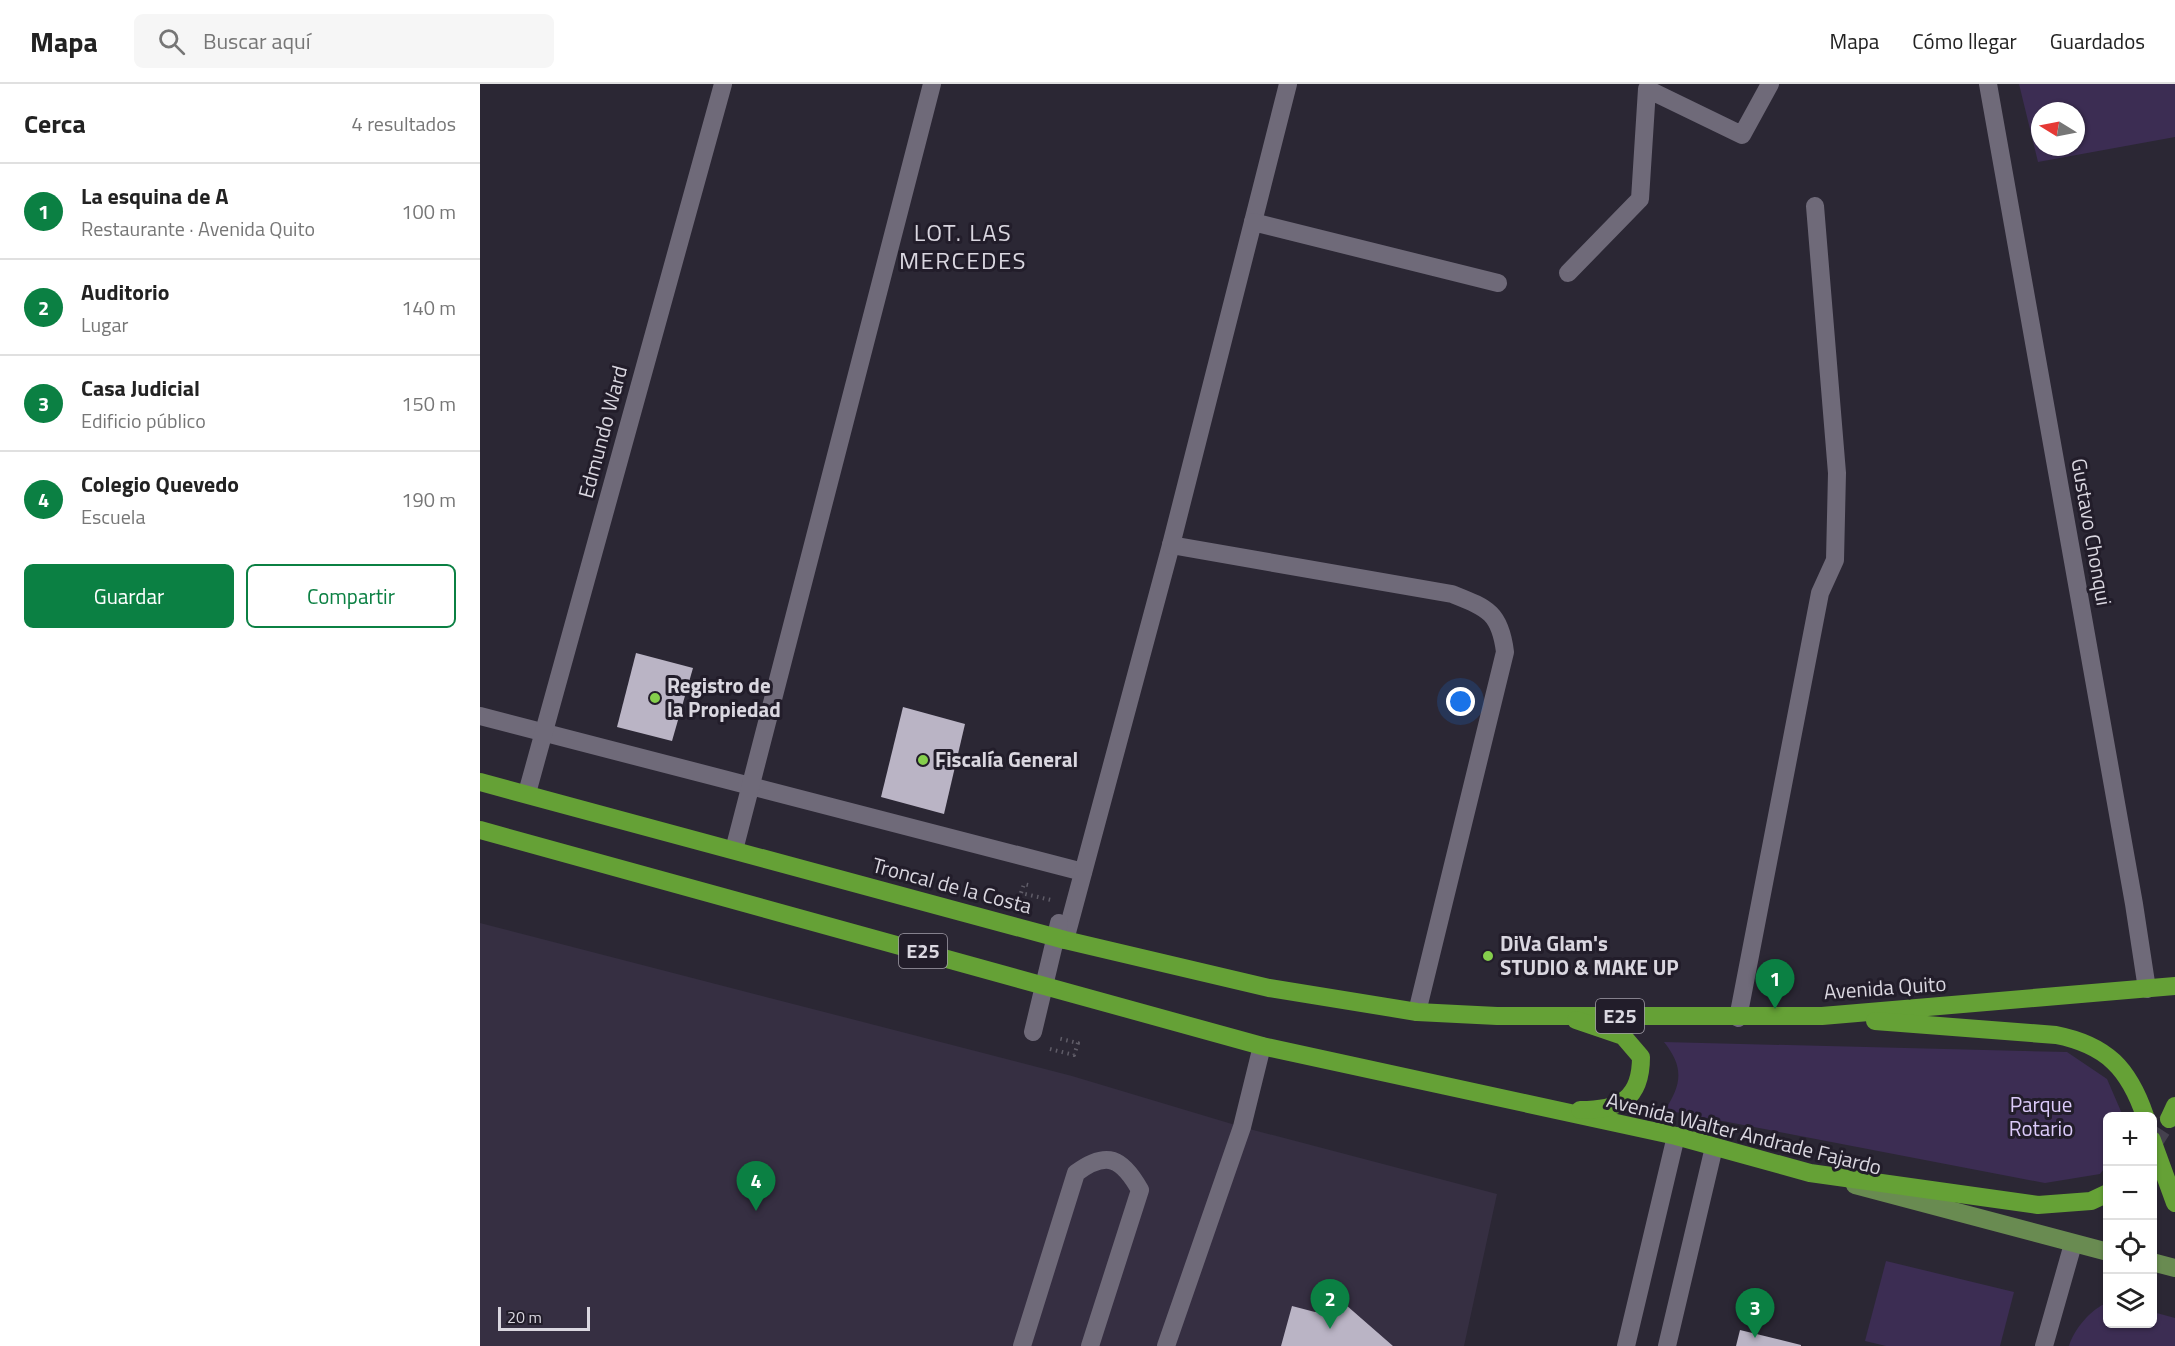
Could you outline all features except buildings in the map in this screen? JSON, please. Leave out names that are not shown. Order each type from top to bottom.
[{"type":"highway","name":"Troncal de la Costa","points":[[480,782],[1065,940],[1269,988],[1417,1012]]},
{"type":"highway","name":"E25","points":[[480,830],[1262,1046]]},
{"type":"highway","name":"Avenida Quito","points":[[1417,1012],[1497,1016],[1738,1018],[1822,1016],[2175,986]]},
{"type":"highway","points":[[1548,1108],[1584,1110],[1623,1103],[1636,1089],[1641,1074],[1641,1057],[1623,1036],[1562,1015]]},
{"type":"highway","points":[[1822,1016],[2056,1035],[2078,1039],[2097,1048],[2126,1075],[2144,1112]]},
{"type":"highway","name":"Avenida Walter Andrade Fajardo","points":[[1262,1046],[1367,1071],[1676,1136],[1810,1173]]},
{"type":"highway","points":[[2157,1154],[2172,1197]]},
{"type":"highway","points":[[1810,1173],[2038,1205],[2091,1202],[2103,1196]]},
{"type":"main road","name":"Avenida Walter Andrade Fajardo","points":[[1810,1173],[2103,1251]]},
{"type":"main road","points":[[2157,1263],[2175,1268]]},
{"type":"street","name":"Edmundo Ward","points":[[527,793],[723,84]]},
{"type":"street","points":[[734,850],[932,84]]},
{"type":"street","points":[[1065,940],[1171,545],[1288,84]]},
{"type":"street","points":[[1568,273],[1640,199],[1647,89],[1742,135],[1770,84]]},
{"type":"street","name":"Gustavo Chonqui","points":[[1988,84],[2130,880],[2147,989]]},
{"type":"street","points":[[1738,1018],[1820,593],[1835,560],[1836,473],[1815,206]]},
{"type":"street","points":[[1253,222],[1498,283]]},
{"type":"street","points":[[1171,545],[1452,594],[1484,606],[1502,629],[1505,652],[1417,1012]]},
{"type":"street","points":[[480,716],[1083,872]]},
{"type":"street","points":[[1033,1032],[1064,903]]},
{"type":"street","points":[[1166,1346],[1242,1127],[1262,1046]]},
{"type":"street","points":[[1626,1346],[1676,1136]]},
{"type":"street","points":[[1667,1346],[1714,1147]]},
{"type":"street","points":[[1022,1346],[1076,1173],[1092,1162],[1111,1160],[1128,1169],[1140,1190],[1090,1346]]},
{"type":"street","points":[[2044,1346],[2073,1244]]},
{"type":"path","points":[[1035,887],[1024,884],[1021,893],[1064,903]]},
{"type":"shaded area","points":[[480,923],[1072,1076],[1242,1127],[1497,1194],[1464,1346],[480,1346]]},
{"type":"green space","points":[[2019,84],[2175,84],[2175,137],[2085,153],[2085,102],[2031,102],[2031,133]]},
{"type":"green space","points":[[2037,156],[2071,156],[2038,162]]},
{"type":"green space","name":"Parque Rotario","points":[[1664,1042],[2067,1052],[2107,1079],[2121,1112],[2103,1112],[2103,1170],[2100,1174],[2045,1183],[1665,1110],[1675,1092],[1678,1076],[1678,1068]]},
{"type":"green space","points":[[1886,1261],[2014,1292],[2000,1346],[1886,1346],[1865,1341]]},
{"type":"green space","points":[[2103,1305],[2103,1328],[2157,1328],[2157,1313],[2175,1318],[2175,1346],[2069,1346],[2084,1320]]},
{"type":"tunnel","points":[[2157,1137],[2169,1119]]},
{"type":"place","name":"Registro de la Propiedad","points":[[655,698]]},
{"type":"place","name":"Fiscalía General","points":[[923,760]]},
{"type":"place","name":"DiVa Glam's STUDIO & MAKE UP","points":[[1488,956]]},
{"type":"place","name":"La esquina de A","points":[[1775,1009]]},
{"type":"place","name":"Colegio Quevedo","points":[[756,1211]]},
{"type":"place","name":"Auditorio","points":[[1330,1329]]},
{"type":"place","name":"Casa Judicial","points":[[1755,1338]]},
{"type":"district","name":"LOT. LAS MERCEDES","points":[[963,247]]}]
